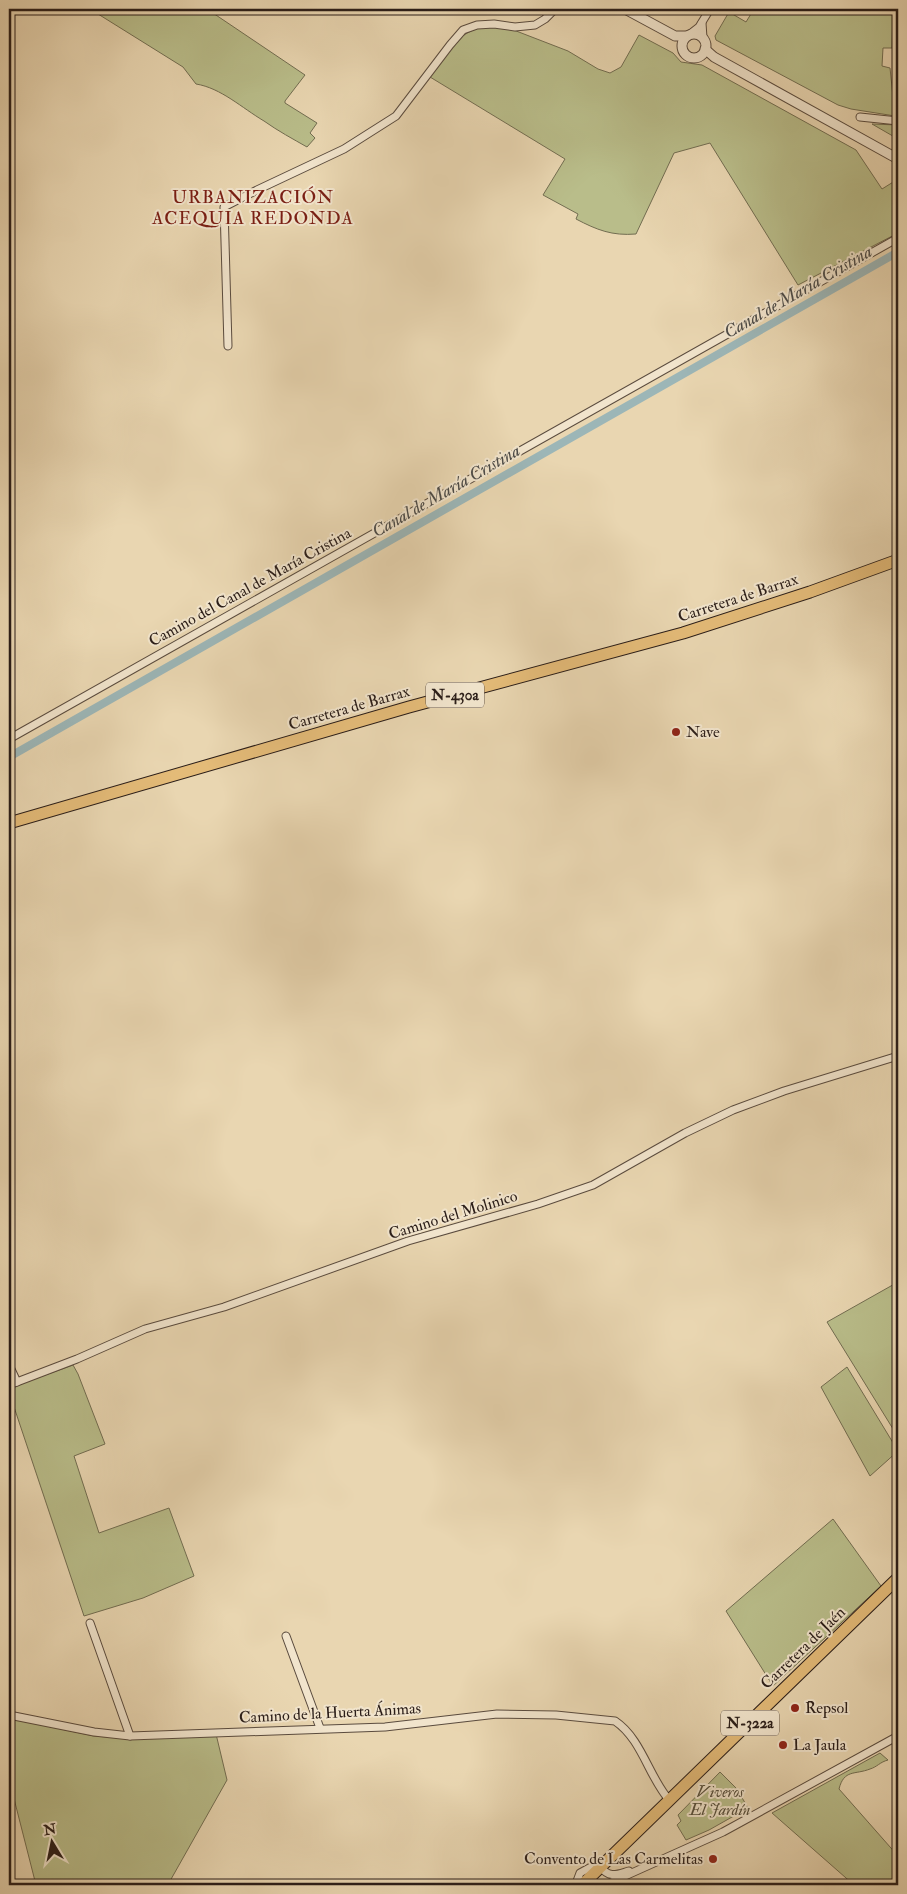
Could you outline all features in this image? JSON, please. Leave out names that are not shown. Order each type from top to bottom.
[{"type":"highway","name":"Carretera de Barrax","points":[[9,823],[409,707],[683,633],[810,592],[898,560]]},
{"type":"highway","name":"Carretera de Jaén","points":[[580,1885],[603,1870],[670,1801],[898,1578]]},
{"type":"street","points":[[228,346],[224,207],[344,149],[396,116],[463,30],[477,25],[494,24],[515,27],[535,25],[545,19],[555,9]]},
{"type":"street","points":[[682,45],[688,35],[702,23],[710,9]]},
{"type":"street","points":[[629,10],[675,36],[687,56],[694,58],[706,53]]},
{"type":"street","points":[[702,23],[706,53],[898,158]]},
{"type":"street","points":[[675,36],[696,34],[703,38]]},
{"type":"street","points":[[860,117],[898,121]]},
{"type":"street","name":"Camino del Canal de María Cristina","points":[[9,740],[898,238]]},
{"type":"street","name":"Camino del Molinico","points":[[9,1385],[77,1359],[145,1329],[224,1307],[408,1241],[538,1204],[594,1185],[685,1133],[733,1110],[784,1091],[898,1056]]},
{"type":"street","points":[[9,1365],[17,1382]]},
{"type":"street","points":[[90,1623],[130,1736]]},
{"type":"street","points":[[286,1636],[320,1728]]},
{"type":"street","name":"Camino de la Huerta Ánimas","points":[[9,1715],[94,1732],[130,1736],[385,1727],[497,1714],[616,1720],[633,1740],[670,1801]]},
{"type":"street","points":[[606,1885],[723,1832],[898,1736]]},
{"type":"street","points":[[601,1885],[603,1870],[617,1875],[661,1860]]},
{"type":"green space","points":[[90,9],[207,9],[305,75],[285,103],[317,123],[310,133],[315,138],[307,147],[223,94],[196,84],[183,67]]},
{"type":"green space","points":[[754,9],[893,9],[892,48],[883,48],[882,66],[890,68],[895,116],[838,105],[716,40],[715,36],[729,12],[746,22]]},
{"type":"green space","points":[[488,26],[511,29],[568,51],[598,69],[610,73],[621,67],[639,35],[673,53],[681,62],[702,65],[856,150],[882,189],[898,179],[898,233],[798,285],[710,143],[674,153],[636,234],[612,233],[576,219],[578,214],[543,195],[565,159],[430,77],[453,44],[468,33]]},
{"type":"green space","points":[[872,124],[898,125],[898,139]]},
{"type":"green space","points":[[898,1282],[898,1437],[827,1322]]},
{"type":"green space","points":[[73,1365],[105,1444],[74,1456],[99,1533],[169,1508],[194,1576],[143,1598],[84,1616],[9,1392],[9,1388]]},
{"type":"green space","points":[[847,1367],[898,1451],[870,1476],[821,1387]]},
{"type":"green space","points":[[833,1519],[881,1586],[773,1686],[726,1611]]},
{"type":"green space","points":[[9,1718],[94,1736],[122,1738],[216,1734],[227,1780],[170,1881],[171,1885],[36,1885],[9,1779]]},
{"type":"green space","points":[[880,1753],[888,1760],[865,1771],[847,1775],[839,1789],[898,1856],[898,1885],[854,1885],[772,1813]]},
{"type":"green space","name":"Viveros El Jardín","points":[[720,1772],[737,1789],[748,1808],[709,1830],[686,1840],[677,1825],[681,1821],[678,1815]]},
{"type":"waterway","name":"Canal de María Cristina","points":[[9,757],[898,252]]},
{"type":"place","name":"Nave","points":[[676,732]]},
{"type":"place","name":"Repsol","points":[[795,1708]]},
{"type":"place","name":"La Jaula","points":[[783,1745]]},
{"type":"place","name":"Convento de Las Carmelitas","points":[[713,1859]]},
{"type":"district","name":"URBANIZACIÓN ACEQUIA REDONDA","points":[[253,207]]}]
